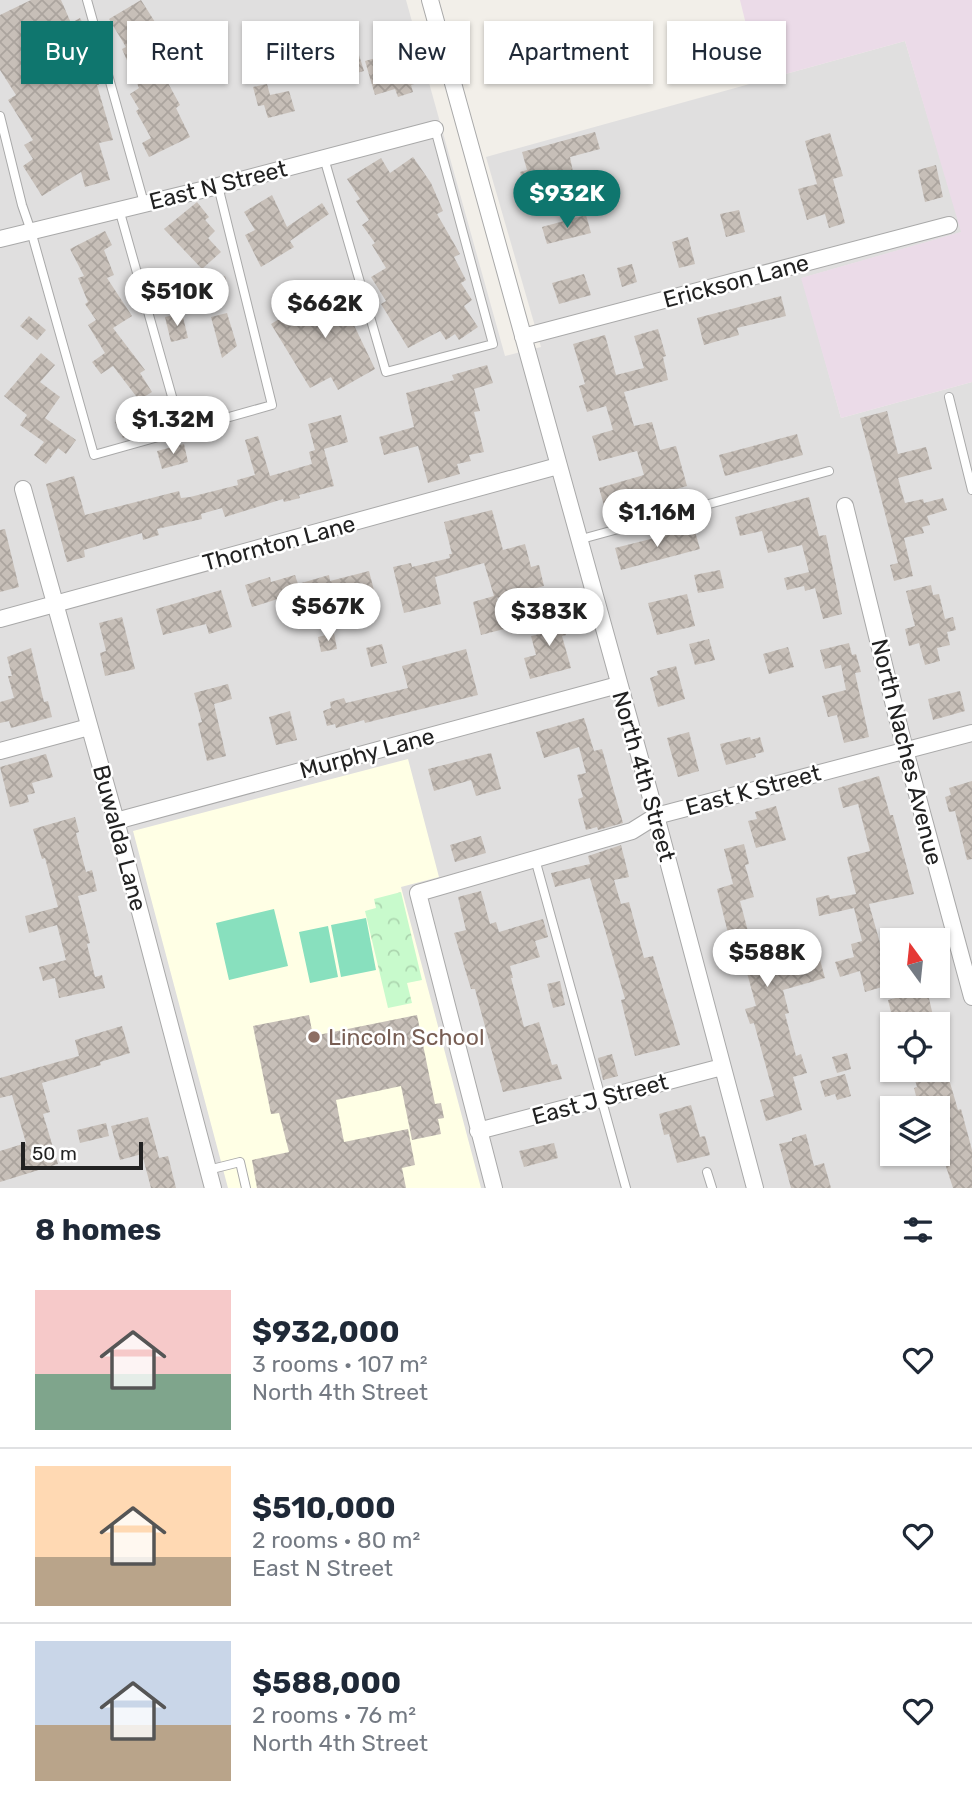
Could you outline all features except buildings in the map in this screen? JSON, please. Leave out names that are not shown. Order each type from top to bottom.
[{"type":"street","name":"North 4th Street","points":[[430,0],[656,816],[755,1188]]},
{"type":"street","name":"East N Street","points":[[0,239],[435,129]]},
{"type":"street","name":"Erickson Lane","points":[[523,337],[949,225]]},
{"type":"street","name":"Thornton Lane","points":[[0,619],[558,466]]},
{"type":"street","name":"Buwalda Lane","points":[[23,489],[116,821],[213,1188]]},
{"type":"street","name":"North Naches Avenue","points":[[845,506],[905,750],[972,997]]},
{"type":"street","name":"Murphy Lane","points":[[116,821],[618,685]]},
{"type":"street","points":[[0,751],[89,727]]},
{"type":"street","name":"East K Street","points":[[478,1131],[418,893],[632,831],[656,816],[972,733]]},
{"type":"street","name":"East J Street","points":[[478,1131],[722,1067]]},
{"type":"street","points":[[478,1131],[494,1188]]},
{"type":"lane","points":[[88,0],[144,203]]},
{"type":"lane","points":[[0,116],[22,205],[94,456],[272,405],[218,186]]},
{"type":"lane","points":[[324,158],[386,372],[493,344],[435,129]]},
{"type":"lane","points":[[119,209],[182,432]]},
{"type":"lane","points":[[949,397],[972,490]]},
{"type":"lane","points":[[578,540],[829,471]]},
{"type":"lane","points":[[535,859],[626,1188]]},
{"type":"lane","points":[[208,1170],[240,1163],[246,1188]]},
{"type":"lane","points":[[708,1172],[712,1188]]},
{"type":"shaded area","points":[[0,0],[406,0],[412,21],[373,21],[373,84],[429,84],[505,356],[541,347],[486,157],[750,84],[786,84],[786,74],[905,41],[962,232],[802,278],[841,418],[972,382],[972,1188],[0,1188]]},
{"type":"shaded area","points":[[740,0],[972,0],[972,382],[841,418],[801,278],[961,232],[905,41],[786,74],[786,21],[745,21]]},
{"type":"shaded area","name":"Lincoln School","points":[[408,759],[439,877],[401,887],[481,1188],[228,1188],[133,831]]},
{"type":"green space","points":[[401,892],[422,980],[407,983],[412,1003],[388,1008],[365,911],[376,908],[374,899]]},
{"type":"green space","points":[[274,909],[288,966],[229,980],[216,923]]},
{"type":"green space","points":[[366,918],[376,970],[341,977],[331,925]]},
{"type":"green space","points":[[328,926],[338,977],[310,983],[299,932]]},
{"type":"place","name":"Lincoln School","points":[[314,1037]]}]
